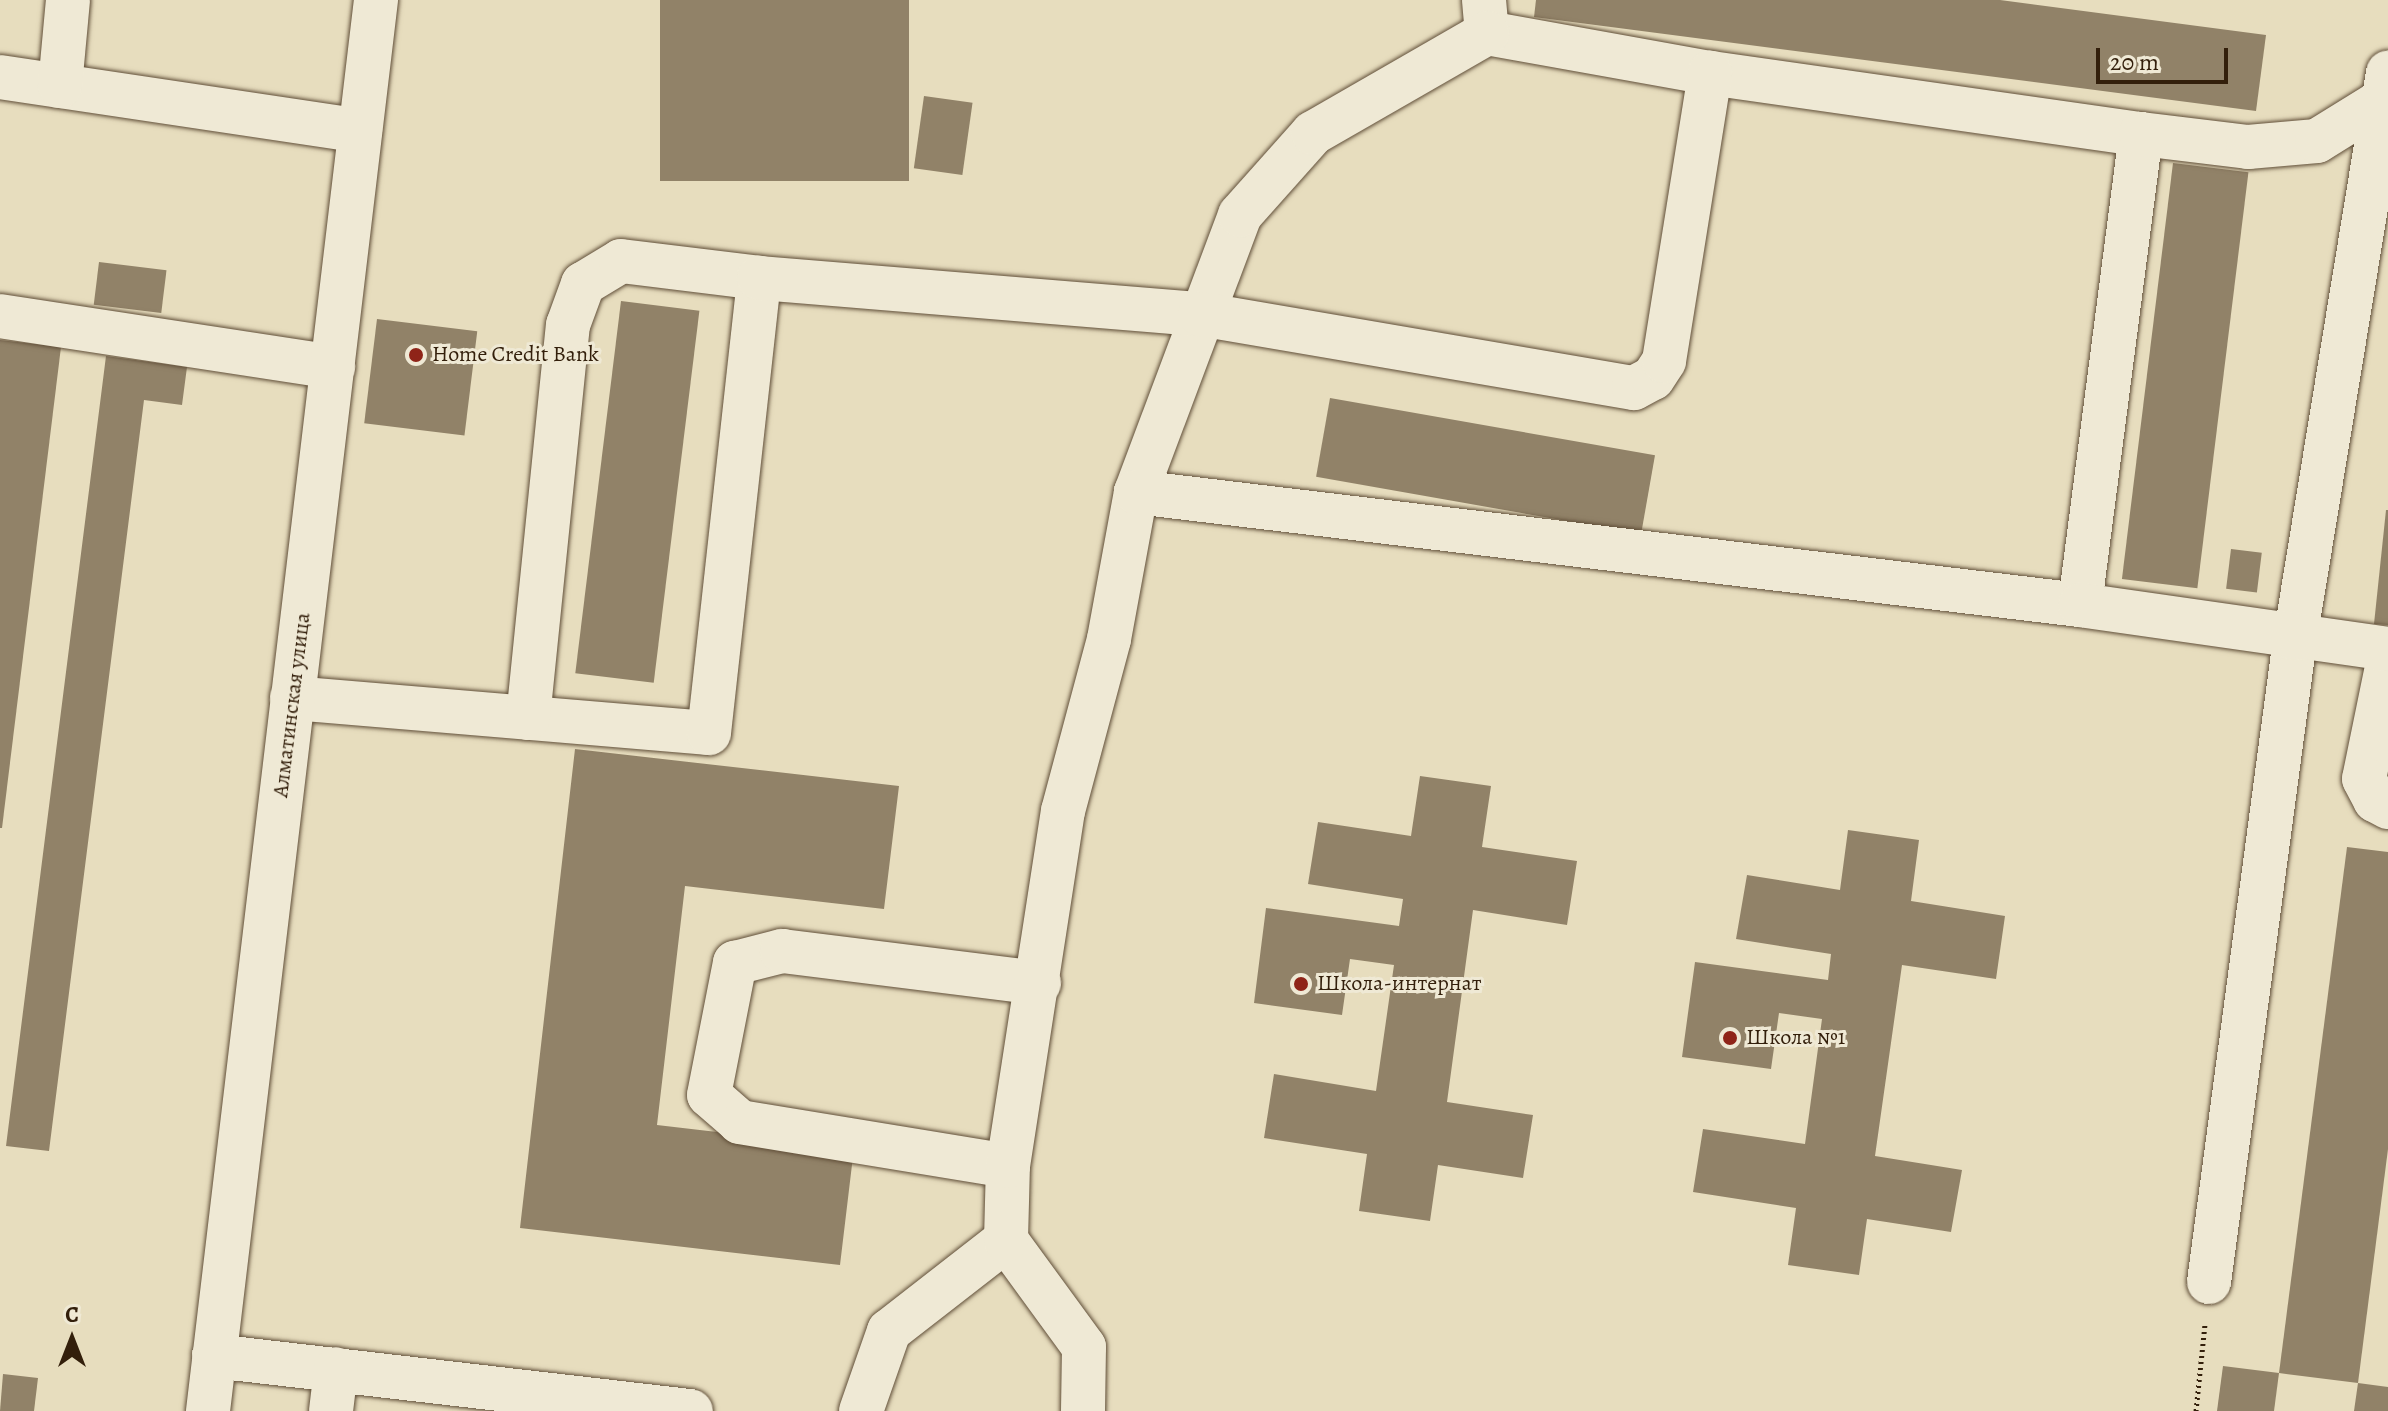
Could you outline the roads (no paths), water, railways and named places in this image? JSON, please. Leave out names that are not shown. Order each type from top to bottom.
[{"type":"street","points":[[60,86],[68,0]]},
{"type":"street","name":"Алматинская улица","points":[[208,1411],[376,0]]},
{"type":"street","points":[[1083,1411],[1084,1347],[1006,1240],[1008,1166],[1039,983],[1063,811],[1109,639],[1136,492],[1200,314],[1240,215],[1313,133],[1485,16],[1710,73],[2248,147],[2317,141],[2385,87]]},
{"type":"street","points":[[528,718],[568,325],[583,284],[621,261],[759,278],[1200,314],[1634,388],[1653,378],[1664,361],[1710,73]]},
{"type":"street","points":[[0,77],[360,131]]},
{"type":"street","points":[[2209,1282],[2295,639],[2385,87]]},
{"type":"street","points":[[2080,605],[2141,134]]},
{"type":"street","points":[[292,698],[709,733],[759,278]]},
{"type":"street","points":[[0,316],[333,367]]},
{"type":"street","points":[[1136,492],[2080,605],[2295,639],[2388,649]]},
{"type":"street","points":[[2388,662],[2364,779],[2375,800],[2388,807]]},
{"type":"street","points":[[1008,1166],[740,1122],[709,1095],[735,963],[782,951],[1039,983]]},
{"type":"street","points":[[861,1411],[889,1331],[1006,1240]]},
{"type":"street","points":[[214,1356],[334,1390],[682,1410]]},
{"type":"place","name":"Home Credit Bank","points":[[416,355]]},
{"type":"place","name":"Школа-интернат","points":[[1301,984]]},
{"type":"place","name":"Школа №1","points":[[1730,1038]]}]
